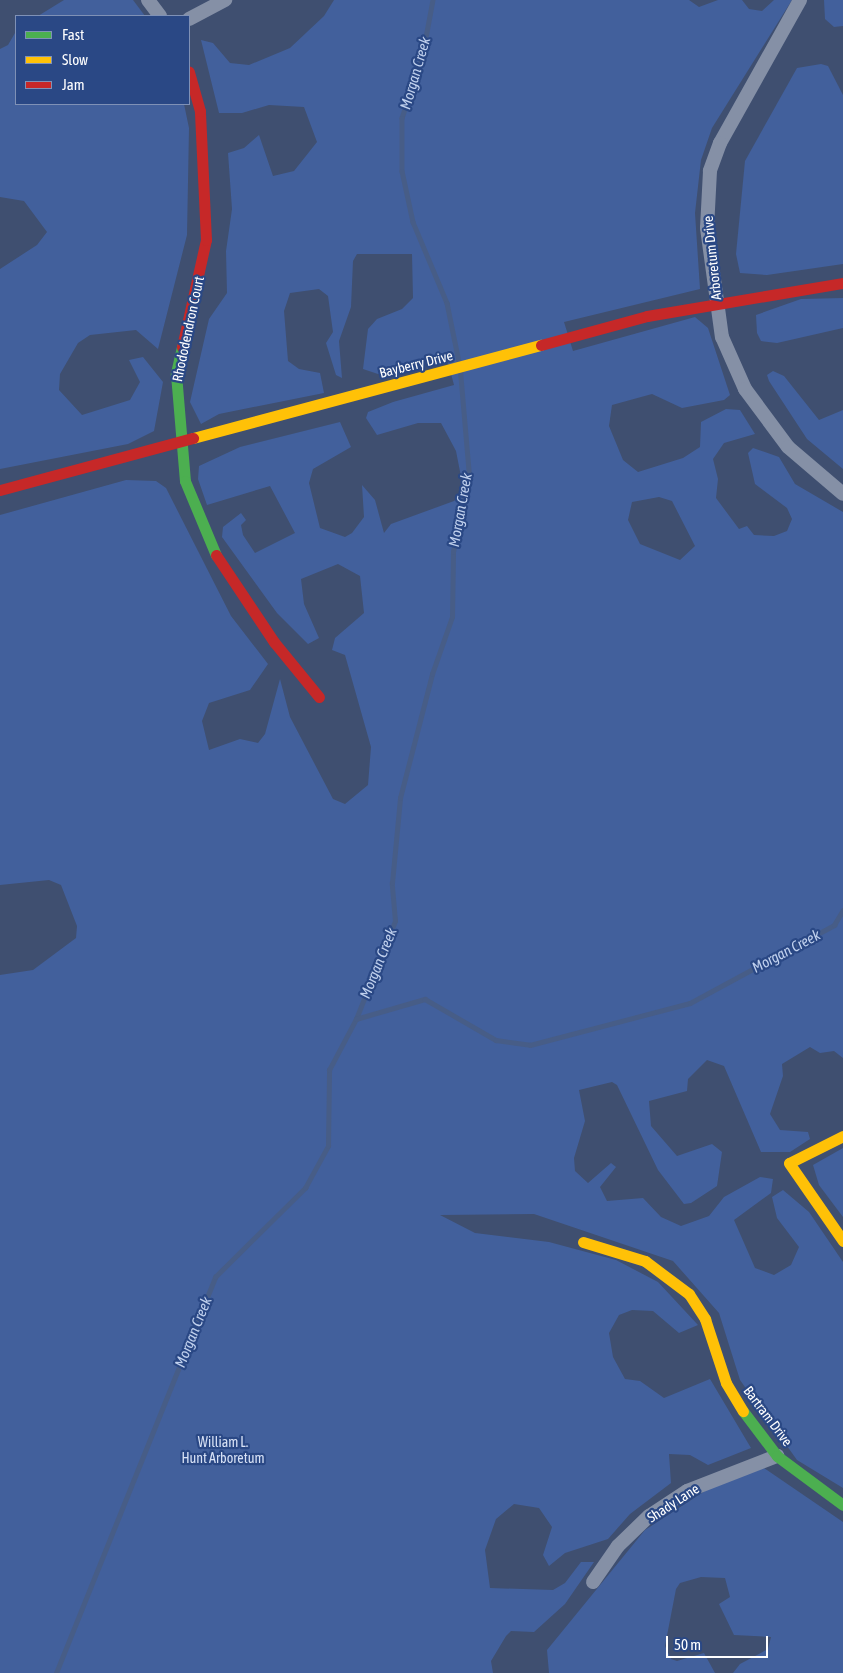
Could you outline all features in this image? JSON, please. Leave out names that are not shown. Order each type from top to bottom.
[{"type":"street","points":[[148,0],[159,15]]},
{"type":"street","points":[[190,18],[225,0]]},
{"type":"street","name":"Arboretum Drive","points":[[800,0],[720,143],[710,171],[707,228],[722,337],[762,416],[812,470],[843,494]]},
{"type":"street","name":"Rhododendron Court","points":[[190,76],[200,111],[206,240],[176,374],[179,444],[193,508],[208,542],[274,642],[320,697]]},
{"type":"street","name":"Bayberry Drive","points":[[0,490],[179,444],[647,316],[843,283]]},
{"type":"street","points":[[843,1136],[789,1163],[843,1242]]},
{"type":"street","name":"Bartram Drive","points":[[583,1242],[646,1261],[689,1294],[705,1318],[726,1384],[777,1456],[843,1504]]},
{"type":"street","name":"Shady Lane","points":[[593,1582],[618,1546],[649,1516],[687,1491],[777,1456]]},
{"type":"green space","points":[[64,0],[133,0],[144,15],[40,15]]},
{"type":"green space","name":"William L. Hunt Arboretum","points":[[334,0],[689,0],[699,7],[718,0],[742,0],[749,9],[762,11],[774,0],[792,0],[712,128],[701,160],[695,213],[700,289],[564,322],[573,351],[695,317],[708,328],[730,395],[724,400],[682,408],[652,394],[612,405],[609,426],[623,460],[638,472],[683,458],[700,447],[701,422],[726,409],[740,410],[755,434],[724,443],[713,459],[718,479],[716,498],[739,529],[747,526],[754,535],[774,536],[787,531],[792,519],[787,508],[755,484],[748,453],[753,448],[779,457],[795,484],[843,512],[843,1058],[834,1051],[820,1053],[810,1047],[782,1064],[783,1076],[770,1114],[780,1130],[808,1132],[810,1139],[790,1152],[761,1152],[724,1066],[707,1060],[688,1079],[687,1091],[649,1101],[651,1126],[677,1156],[712,1144],[722,1152],[717,1186],[691,1203],[684,1204],[658,1170],[617,1085],[612,1082],[579,1090],[585,1121],[574,1158],[575,1171],[588,1183],[611,1163],[616,1167],[600,1187],[607,1201],[643,1198],[661,1217],[681,1226],[709,1216],[724,1197],[760,1177],[773,1179],[771,1193],[734,1220],[755,1268],[774,1275],[791,1265],[799,1247],[777,1218],[772,1197],[783,1190],[809,1212],[843,1262],[843,1488],[797,1460],[740,1380],[719,1313],[673,1261],[534,1214],[440,1215],[475,1233],[549,1242],[616,1260],[658,1282],[698,1325],[679,1333],[653,1311],[632,1310],[619,1315],[609,1333],[613,1357],[625,1379],[640,1381],[664,1398],[710,1379],[751,1448],[708,1465],[690,1455],[669,1454],[671,1483],[630,1514],[608,1539],[565,1553],[549,1566],[543,1555],[552,1527],[539,1508],[514,1504],[496,1519],[485,1550],[490,1588],[553,1590],[565,1583],[581,1562],[594,1562],[565,1604],[534,1632],[511,1631],[506,1636],[491,1661],[493,1673],[0,1673],[0,975],[33,970],[76,938],[77,926],[61,885],[49,880],[0,885],[0,515],[126,480],[156,481],[166,488],[231,616],[268,664],[250,690],[209,703],[202,721],[209,750],[240,739],[258,743],[265,734],[280,679],[290,717],[333,799],[345,804],[368,785],[371,747],[345,655],[332,650],[335,638],[364,613],[360,576],[338,564],[301,579],[304,604],[319,638],[308,644],[277,613],[222,537],[223,527],[241,513],[246,520],[241,525],[243,535],[255,553],[295,533],[270,486],[207,505],[198,479],[199,466],[240,447],[340,422],[351,447],[313,469],[309,483],[320,528],[345,537],[352,533],[364,517],[362,485],[375,500],[384,533],[391,524],[454,501],[464,492],[456,451],[441,423],[418,423],[377,435],[366,418],[368,412],[393,402],[454,385],[446,355],[378,374],[363,369],[368,329],[377,319],[402,309],[413,298],[412,254],[357,254],[353,261],[351,307],[339,341],[342,378],[336,375],[326,343],[333,332],[328,296],[319,289],[290,293],[284,311],[288,361],[299,369],[320,373],[324,393],[219,414],[201,424],[190,402],[209,319],[227,293],[226,251],[232,209],[228,153],[244,148],[259,135],[273,176],[294,171],[317,142],[304,107],[269,105],[242,113],[219,113],[201,40],[213,43],[230,63],[249,65],[290,48],[324,16]],"holes":[[[659,497],[672,501],[695,546],[680,560],[640,544],[628,520],[632,502]]]},
{"type":"green space","points":[[824,0],[843,0],[843,26],[834,27],[825,19]]},
{"type":"green space","points":[[15,33],[15,105],[184,105],[189,128],[187,235],[158,349],[136,330],[90,335],[78,343],[60,374],[59,390],[82,415],[130,400],[140,382],[129,360],[143,357],[163,382],[154,431],[128,444],[0,469],[0,269],[37,245],[47,232],[24,201],[0,197],[0,49],[8,45]]},
{"type":"green space","points":[[821,64],[828,66],[843,95],[843,264],[767,275],[740,273],[736,254],[745,161],[797,68]]},
{"type":"green space","points":[[843,298],[843,328],[777,343],[761,341],[757,333],[756,315],[801,299]]},
{"type":"green space","points":[[773,371],[784,376],[819,420],[843,410],[843,469],[807,439],[769,381],[767,375]]},
{"type":"green space","points":[[843,1148],[843,1217],[819,1185],[813,1165]]},
{"type":"green space","points":[[764,1468],[843,1522],[843,1673],[733,1673],[740,1664],[768,1649],[771,1637],[734,1635],[719,1604],[730,1597],[725,1578],[701,1577],[680,1583],[676,1589],[665,1646],[671,1659],[677,1661],[704,1653],[715,1673],[549,1673],[547,1650],[645,1530],[711,1487]]},
{"type":"waterway","name":"Morgan Creek","points":[[433,0],[422,59],[402,118],[402,171],[413,222],[447,303],[459,362]]},
{"type":"waterway","name":"Morgan Creek","points":[[356,1019],[395,921],[392,883],[400,798],[432,674],[452,617],[453,552],[469,476],[460,370]]},
{"type":"waterway","name":"Morgan Creek","points":[[56,1673],[215,1277],[305,1188],[328,1146],[329,1070],[356,1019],[425,999],[496,1040],[530,1045],[690,1003],[834,925],[843,910]]},
{"type":"traffic: fast","points":[[182,347],[176,374],[185,481],[216,555]]},
{"type":"traffic: fast","points":[[743,1411],[777,1456],[843,1505]]},
{"type":"traffic: slow","points":[[193,438],[541,345]]},
{"type":"traffic: slow","points":[[843,1136],[789,1163],[843,1241]]},
{"type":"traffic: slow","points":[[583,1242],[645,1261],[689,1294],[705,1319],[726,1383],[743,1411]]},
{"type":"traffic: jam","points":[[182,347],[206,240],[200,111],[190,76]]},
{"type":"traffic: jam","points":[[541,345],[647,316],[843,283]]},
{"type":"traffic: jam","points":[[0,490],[193,438]]},
{"type":"traffic: jam","points":[[216,555],[274,642],[319,697]]}]
